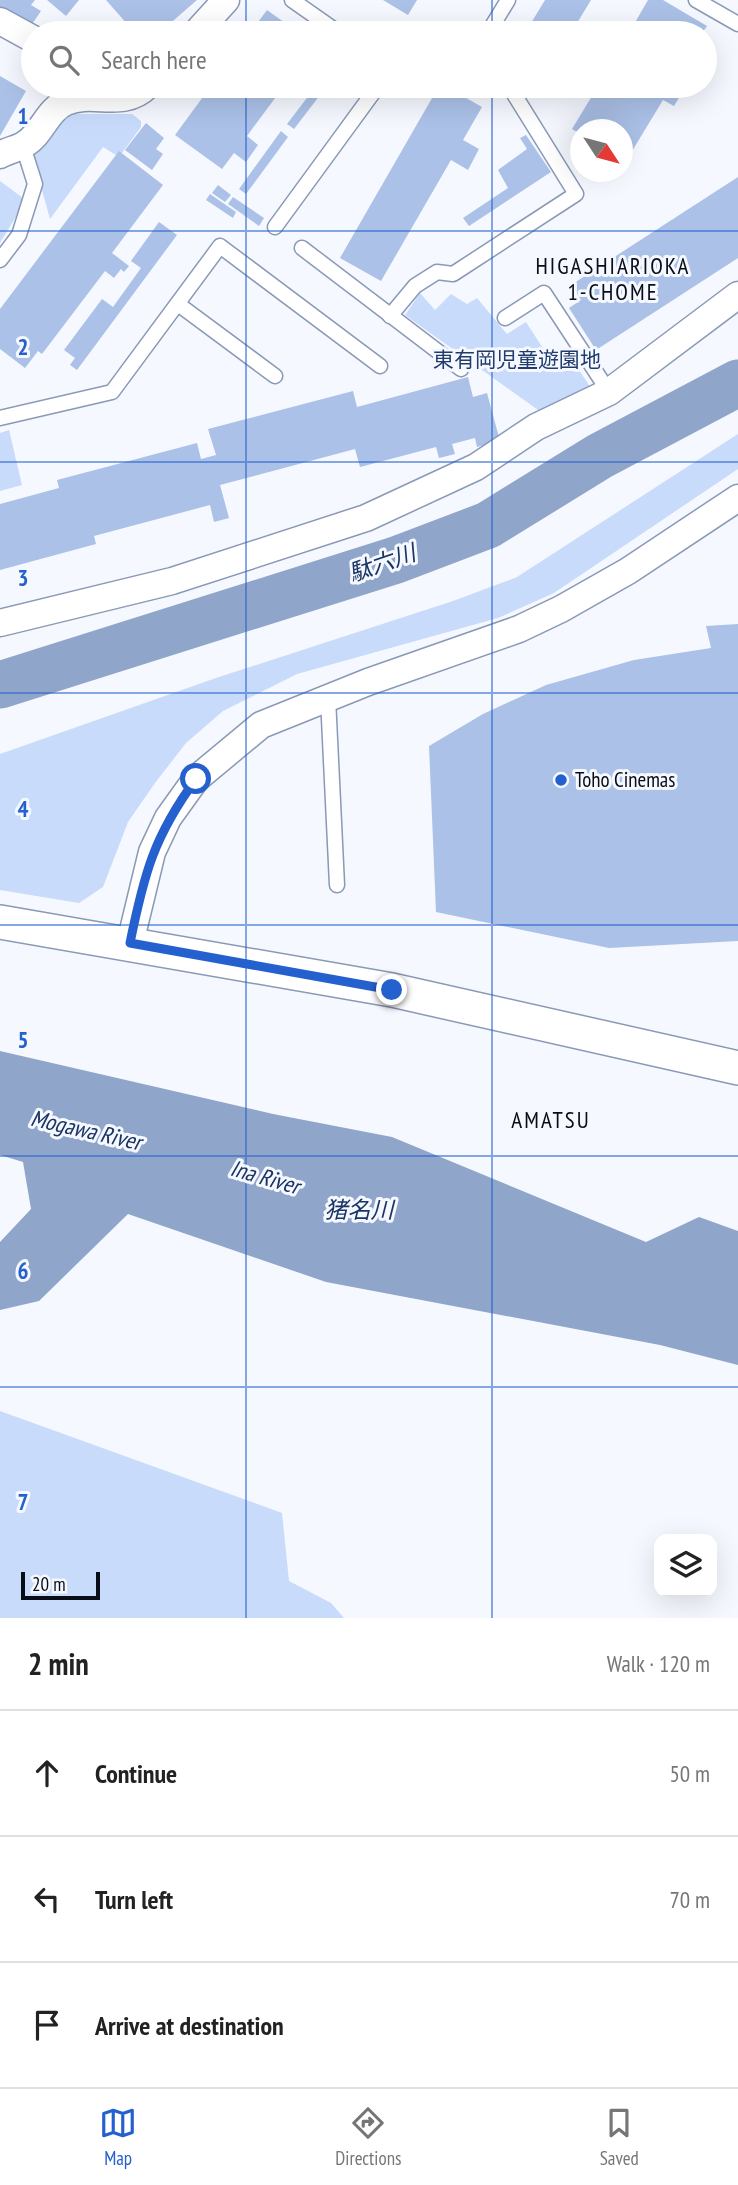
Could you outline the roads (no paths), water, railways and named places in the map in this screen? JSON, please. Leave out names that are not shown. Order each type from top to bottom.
[{"type":"street","points":[[207,21],[226,0]]},
{"type":"street","points":[[0,21],[21,32]]},
{"type":"street","points":[[12,150],[68,98]]},
{"type":"street","points":[[110,98],[128,98]]},
{"type":"street","points":[[0,623],[172,581],[366,518],[476,467],[536,427],[609,392],[738,295]]},
{"type":"street","points":[[130,943],[152,852],[168,818],[196,779],[261,724],[519,629],[621,575],[738,498]]},
{"type":"street","points":[[0,922],[392,990],[738,1068]]},
{"type":"lane","points":[[292,0],[322,21]]},
{"type":"lane","points":[[495,21],[508,0]]},
{"type":"lane","points":[[696,0],[738,24]]},
{"type":"lane","points":[[275,227],[370,98]]},
{"type":"lane","points":[[390,316],[415,286],[438,271],[453,274],[576,194],[516,98]]},
{"type":"lane","points":[[0,260],[19,235],[35,184],[12,150]]},
{"type":"lane","points":[[0,418],[112,392],[220,246],[380,366]]},
{"type":"lane","points":[[302,248],[461,369]]},
{"type":"lane","points":[[505,318],[544,293],[609,392]]},
{"type":"lane","points":[[178,304],[275,376]]},
{"type":"lane","points":[[328,698],[337,884]]},
{"type":"water","name":"猪名川","points":[[0,1051],[273,1114],[392,1137],[646,1242],[699,1217],[738,1231],[738,1365],[660,1345],[326,1282],[128,1214],[39,1301],[0,1310],[0,1242],[31,1209],[23,1162],[0,1155]]},
{"type":"waterway","name":"駄六川","points":[[0,685],[396,560],[488,525],[600,456],[738,383]]},
{"type":"place","name":"Toho Cinemas","points":[[561,780]]},
{"type":"district","name":"HIGASHIARIOKA 1-CHOME","points":[[613,279]]},
{"type":"district","name":"AMATSU","points":[[551,1120]]},
{"type":"park label","name":"東有岡児童遊園地","points":[[517,360]]},
{"type":"water label","name":"Mogawa River","points":[[86,1130]]},
{"type":"water label","name":"Ina River","points":[[265,1177]]}]
